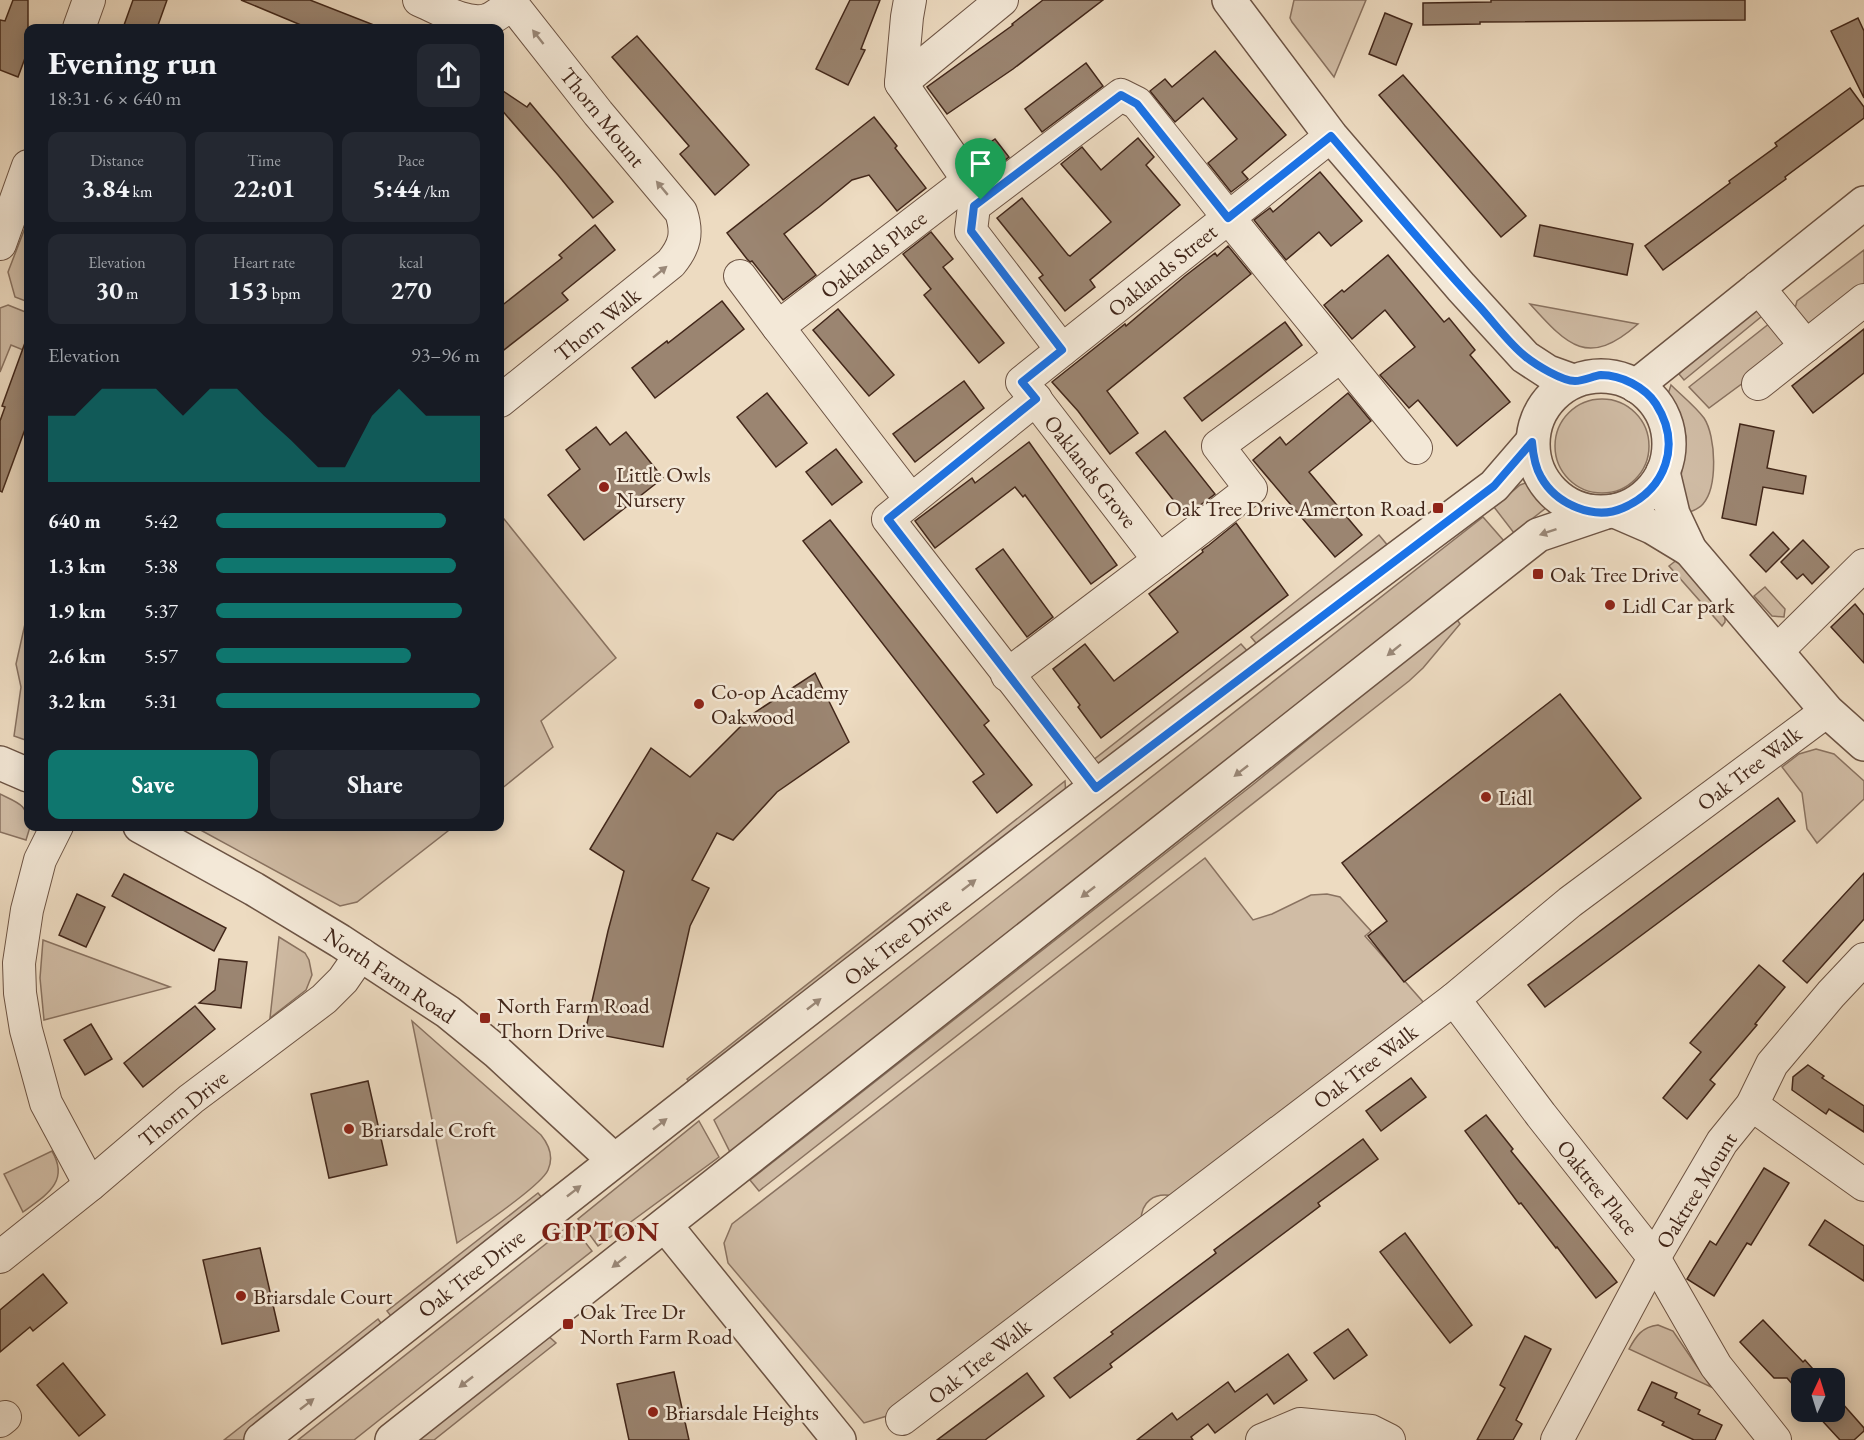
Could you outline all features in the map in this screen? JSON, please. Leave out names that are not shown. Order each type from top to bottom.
[{"type":"street","points":[[80,24],[89,0]]},
{"type":"street","points":[[419,0],[464,18],[478,21],[490,19],[510,2]]},
{"type":"street","points":[[910,0],[901,83],[974,190],[971,231],[1062,350]]},
{"type":"street","points":[[901,83],[1002,0]]},
{"type":"street","points":[[1231,1],[1331,136],[1461,287],[1525,357],[1548,372],[1573,381]]},
{"type":"street","name":"Thorn Mount","points":[[510,2],[598,113],[681,212],[685,225],[685,239]]},
{"type":"street","name":"Oaklands Place","points":[[778,327],[974,190],[1121,95],[1137,104],[1228,218]]},
{"type":"street","name":"Oaklands Street","points":[[1007,675],[888,519],[1029,391],[1062,350],[1331,136]]},
{"type":"street","points":[[0,244],[24,177]]},
{"type":"street","points":[[1636,386],[1864,203]]},
{"type":"street","points":[[1228,218],[1416,448]]},
{"type":"street","name":"Thorn Walk","points":[[504,398],[671,263],[680,252],[685,239]]},
{"type":"street","points":[[740,276],[911,500]]},
{"type":"street","points":[[1758,287],[1806,345]]},
{"type":"street","points":[[1758,384],[1864,300]]},
{"type":"street","points":[[1096,788],[1007,675],[1251,489],[1218,446],[1341,356]]},
{"type":"street","points":[[1525,357],[1533,384],[1533,455],[1541,478],[1561,500],[1579,509],[1609,512],[1652,526],[1690,550]]},
{"type":"street","name":"Oak Tree Drive","points":[[261,1440],[614,1160],[1096,788],[1494,486],[1534,431],[1544,406],[1553,394],[1573,381],[1602,375],[1625,380],[1636,386],[1654,402],[1665,422],[1669,445],[1664,472],[1650,492],[1637,502],[1538,535],[392,1440]]},
{"type":"street","name":"Oaklands Grove","points":[[1029,391],[1159,560]]},
{"type":"street","points":[[1664,472],[1673,514],[1690,550],[1827,711],[1864,744]]},
{"type":"street","points":[[1776,651],[1864,565]]},
{"type":"street","name":"Oak Tree Walk","points":[[902,1419],[1454,999],[1570,902],[1827,711]]},
{"type":"street","points":[[0,764],[24,773]]},
{"type":"street","points":[[54,831],[40,860],[27,910],[19,963],[10,995],[26,1029],[46,1103],[90,1185]]},
{"type":"street","name":"North Farm Road","points":[[149,831],[254,889],[361,954],[448,1012],[497,1052],[614,1160]]},
{"type":"street","name":"Thorn Drive","points":[[0,1257],[191,1100],[324,999],[343,980],[361,954]]},
{"type":"street","name":"Oaktree Mount","points":[[1557,1440],[1654,1258],[1722,1142],[1752,1105],[1772,1064],[1864,959]]},
{"type":"street","name":"Oaktree Place","points":[[1454,999],[1541,1115],[1654,1258],[1716,1366],[1775,1440]]},
{"type":"street","points":[[1752,1105],[1864,1185]]},
{"type":"street","points":[[665,1225],[840,1440]]},
{"type":"street","points":[[1262,1440],[1300,1424],[1371,1431],[1389,1440]]},
{"type":"shaded area","points":[[1294,0],[1366,0],[1334,77],[1292,22],[1290,18]]},
{"type":"shaded area","points":[[24,230],[24,300],[15,297],[8,272]]},
{"type":"shaded area","points":[[1864,250],[1864,289],[1810,328],[1795,308],[1797,301]]},
{"type":"shaded area","points":[[1530,304],[1638,324],[1621,337],[1605,345],[1592,348],[1580,346],[1556,331]]},
{"type":"shaded area","points":[[1758,304],[1767,312],[1684,380],[1679,374],[1706,344]]},
{"type":"shaded area","points":[[8,305],[24,311],[24,350],[11,345],[0,372],[0,308]]},
{"type":"shaded area","points":[[1770,323],[1793,346],[1709,408],[1689,387]]},
{"type":"shaded area","points":[[1671,385],[1704,418],[1713,449],[1713,474],[1708,496],[1700,507],[1687,513],[1681,477],[1686,437],[1680,417],[1668,400]]},
{"type":"shaded area","points":[[1602,399],[1620,403],[1635,413],[1645,428],[1649,446],[1645,464],[1635,479],[1620,489],[1602,493],[1584,489],[1569,479],[1559,464],[1555,446],[1559,428],[1569,413],[1584,403]]},
{"type":"shaded area","points":[[1531,481],[1551,504],[1514,533],[1494,507],[1520,485]]},
{"type":"shaded area","points":[[1483,517],[1504,541],[730,1152],[714,1120]]},
{"type":"shaded area","points":[[504,519],[616,658],[541,721],[553,747],[504,787]]},
{"type":"shaded area","points":[[1379,535],[1389,547],[1261,649],[1251,637]]},
{"type":"shaded area","points":[[1678,559],[1725,614],[1725,622],[1722,626],[1669,566]]},
{"type":"shaded area","points":[[1765,587],[1785,609],[1784,617],[1772,616],[1754,596]]},
{"type":"shaded area","points":[[1456,618],[1460,624],[1409,681],[759,1191],[750,1180],[1255,783]]},
{"type":"shaded area","points":[[24,628],[24,740],[14,736],[21,687],[16,664]]},
{"type":"shaded area","points":[[1241,644],[1250,654],[1108,765],[1092,761]]},
{"type":"shaded area","points":[[1816,749],[1834,754],[1864,781],[1864,799],[1817,843],[1807,829],[1802,793],[1782,767],[1799,754]]},
{"type":"shaded area","points":[[1065,781],[1066,796],[695,1089],[687,1079]]},
{"type":"shaded area","points":[[0,794],[21,805],[24,809],[24,831],[29,831],[26,840],[0,832]]},
{"type":"shaded area","points":[[202,831],[448,831],[357,902],[340,906]]},
{"type":"shaded area","points":[[1205,858],[1253,920],[1272,914],[1311,895],[1327,894],[1340,897],[1371,931],[1365,936],[1424,1003],[1173,1196],[1160,1196],[1150,1200],[1143,1209],[1141,1221],[887,1416],[864,1423],[728,1263],[724,1243],[732,1224]]},
{"type":"shaded area","points":[[279,937],[305,953],[312,975],[306,990],[270,1018]]},
{"type":"shaded area","points":[[43,940],[170,987],[44,1020],[40,978]]},
{"type":"shaded area","points":[[412,1021],[541,1135],[550,1151],[550,1165],[543,1177],[521,1197],[457,1243]]},
{"type":"shaded area","points":[[699,1121],[719,1157],[598,1246],[578,1219]]},
{"type":"shaded area","points":[[52,1151],[57,1162],[57,1179],[53,1187],[40,1200],[23,1212],[4,1174]]},
{"type":"shaded area","points":[[538,1193],[548,1205],[397,1324],[387,1311]]},
{"type":"shaded area","points":[[571,1224],[592,1251],[354,1440],[298,1440]]},
{"type":"shaded area","points":[[378,1319],[387,1331],[247,1440],[224,1440]]},
{"type":"shaded area","points":[[1658,1325],[1673,1331],[1711,1387],[1629,1349],[1640,1333]]},
{"type":"shaded area","points":[[544,1332],[556,1343],[434,1440],[408,1440]]},
{"type":"building","points":[[13,0],[28,0],[28,24],[24,24],[24,61],[18,77],[0,70],[0,20],[5,21]]},
{"type":"building","points":[[133,0],[167,0],[158,24],[124,24]]},
{"type":"building","points":[[241,0],[310,0],[371,24],[298,24]]},
{"type":"building","points":[[850,0],[880,0],[861,49],[865,50],[848,85],[816,69]]},
{"type":"building","points":[[1043,0],[1103,0],[1013,69],[947,114],[927,87],[1013,25]]},
{"type":"building","points":[[1491,0],[1745,0],[1745,20],[1480,22],[1480,24],[1423,25],[1423,3],[1491,2]]},
{"type":"building","points":[[1385,13],[1412,24],[1396,65],[1369,54]]},
{"type":"building","points":[[1858,18],[1864,31],[1864,98],[1831,31]]},
{"type":"building","points":[[637,36],[749,165],[715,195],[680,154],[689,146],[612,57]]},
{"type":"building","points":[[1215,51],[1286,135],[1242,172],[1248,179],[1231,192],[1208,163],[1237,139],[1203,98],[1175,122],[1150,91],[1165,79],[1172,87]]},
{"type":"building","points":[[1086,63],[1103,86],[1042,132],[1025,109]]},
{"type":"building","points":[[1403,75],[1526,216],[1501,237],[1379,95]]},
{"type":"building","points":[[1850,88],[1864,107],[1864,118],[1663,270],[1645,246],[1777,146],[1775,143]]},
{"type":"building","points":[[504,92],[527,107],[530,103],[613,202],[593,218],[504,113]]},
{"type":"building","points":[[874,117],[926,188],[897,211],[869,175],[852,180],[784,234],[816,275],[783,300],[727,233]]},
{"type":"building","points":[[1138,138],[1154,157],[1146,165],[1180,205],[1090,280],[1095,287],[1065,311],[1039,278],[1043,275],[997,218],[1022,198],[1070,256],[1111,222],[1061,164],[1082,147],[1101,170]]},
{"type":"building","points":[[995,139],[1009,157],[992,170],[978,151]]},
{"type":"building","points":[[1320,172],[1362,221],[1331,246],[1319,232],[1286,260],[1254,220],[1270,208],[1273,212]]},
{"type":"building","points":[[595,225],[615,250],[562,293],[568,300],[504,350],[504,304],[562,258],[559,255]]},
{"type":"building","points":[[1540,225],[1633,244],[1627,275],[1534,256]]},
{"type":"building","points":[[931,232],[953,259],[943,267],[1004,343],[979,363],[924,295],[931,289],[903,254]]},
{"type":"building","points":[[1228,246],[1251,274],[1107,391],[1138,433],[1110,454],[1078,411],[1052,382],[1125,324],[1126,326],[1185,276],[1215,253],[1217,256]]},
{"type":"building","points":[[1388,255],[1444,322],[1449,318],[1475,350],[1470,355],[1510,402],[1457,446],[1418,400],[1409,408],[1380,375],[1415,347],[1385,310],[1352,339],[1324,305],[1342,290],[1344,292]]},
{"type":"building","points":[[722,301],[744,329],[655,398],[632,368]]},
{"type":"building","points":[[838,309],[894,375],[869,396],[813,330]]},
{"type":"building","points":[[1285,322],[1302,345],[1202,421],[1184,398]]},
{"type":"building","points":[[1864,329],[1864,373],[1813,413],[1792,386]]},
{"type":"building","points":[[24,346],[24,432],[2,492],[0,491],[0,421],[5,407],[2,406]]},
{"type":"building","points":[[964,381],[984,408],[915,462],[893,434]]},
{"type":"building","points":[[767,393],[807,443],[776,467],[737,417]]},
{"type":"building","points":[[1348,393],[1371,421],[1309,472],[1362,535],[1335,557],[1253,460],[1280,437],[1286,445]]},
{"type":"building","points":[[1740,424],[1774,431],[1767,468],[1806,476],[1803,494],[1763,487],[1756,525],[1722,518]]},
{"type":"building","points":[[596,427],[610,445],[626,432],[663,478],[584,540],[548,495],[580,469],[566,450]]},
{"type":"building","points":[[1165,431],[1215,494],[1186,516],[1136,453]]},
{"type":"building","points":[[1029,442],[1117,565],[1091,584],[1025,495],[1023,497],[1015,487],[935,548],[915,521],[972,478],[975,483]]},
{"type":"building","points":[[836,449],[862,482],[832,505],[806,472]]},
{"type":"building","points":[[830,520],[989,721],[984,725],[1032,785],[997,813],[973,782],[984,774],[803,541]]},
{"type":"building","points":[[1236,523],[1288,595],[1101,738],[1053,669],[1085,644],[1114,681],[1178,632],[1149,594]]},
{"type":"building","points":[[1773,532],[1789,549],[1766,572],[1750,555]]},
{"type":"building","points":[[1803,540],[1829,567],[1812,584],[1803,574],[1797,579],[1781,562]]},
{"type":"building","points":[[1003,549],[1053,617],[1027,637],[976,569]]},
{"type":"building","points":[[1855,604],[1864,615],[1864,663],[1831,627]]},
{"type":"building","points":[[815,673],[849,742],[777,792],[733,840],[717,833],[692,880],[709,888],[690,926],[663,1047],[585,1032],[624,871],[590,849],[651,748],[690,777],[754,713]]},
{"type":"building","points":[[1560,694],[1641,798],[1404,982],[1368,936],[1387,921],[1342,863]]},
{"type":"building","points":[[1778,798],[1795,821],[1545,1007],[1528,985]]},
{"type":"building","points":[[1864,873],[1864,919],[1807,983],[1783,961]]},
{"type":"building","points":[[124,874],[226,928],[214,951],[112,896]]},
{"type":"building","points":[[77,894],[105,907],[86,947],[59,935]]},
{"type":"building","points":[[219,959],[247,962],[241,1008],[199,1003],[215,990]]},
{"type":"building","points":[[1759,965],[1785,987],[1755,1024],[1757,1025],[1710,1080],[1715,1084],[1687,1119],[1663,1098],[1701,1052],[1690,1043]]},
{"type":"building","points":[[195,1006],[215,1029],[143,1087],[124,1063]]},
{"type":"building","points":[[91,1024],[112,1059],[85,1075],[64,1040]]},
{"type":"building","points":[[1808,1065],[1824,1076],[1822,1078],[1864,1106],[1864,1132],[1829,1109],[1826,1114],[1792,1090],[1793,1077]]},
{"type":"building","points":[[1411,1078],[1426,1097],[1381,1131],[1366,1111]]},
{"type":"building","name":"Briarsdale Croft","points":[[368,1081],[387,1165],[329,1178],[311,1094]]},
{"type":"building","points":[[1486,1115],[1513,1149],[1511,1151],[1617,1282],[1596,1298],[1521,1203],[1519,1204],[1465,1131]]},
{"type":"building","points":[[1363,1139],[1378,1159],[1318,1203],[1320,1206],[1110,1364],[1112,1367],[1070,1398],[1054,1378],[1216,1253],[1214,1250]]},
{"type":"building","points":[[1764,1168],[1789,1183],[1751,1245],[1747,1243],[1714,1296],[1687,1279],[1710,1241],[1716,1245]]},
{"type":"building","points":[[1825,1220],[1864,1246],[1864,1281],[1809,1245]]},
{"type":"building","points":[[1405,1233],[1472,1325],[1450,1343],[1380,1252]]},
{"type":"building","name":"Briarsdale Court","points":[[260,1248],[279,1331],[222,1344],[203,1260]]},
{"type":"building","points":[[43,1274],[67,1303],[33,1331],[30,1327],[0,1352],[0,1310]]},
{"type":"building","points":[[1763,1320],[1803,1362],[1805,1360],[1812,1368],[1791,1368],[1791,1383],[1787,1378],[1774,1378],[1740,1342]]},
{"type":"building","points":[[1348,1329],[1367,1355],[1334,1379],[1314,1353]]},
{"type":"building","points":[[1525,1336],[1551,1349],[1516,1420],[1522,1424],[1513,1440],[1477,1440],[1505,1388],[1500,1385]]},
{"type":"building","points":[[1288,1354],[1307,1380],[1274,1404],[1267,1394],[1215,1433],[1208,1424],[1191,1437],[1193,1440],[1137,1440],[1172,1413],[1177,1420],[1228,1382],[1235,1392]]},
{"type":"building","points":[[63,1363],[105,1415],[79,1436],[37,1385]]},
{"type":"building","name":"Briarsdale Heights","points":[[674,1372],[689,1440],[629,1440],[617,1384]]},
{"type":"building","points":[[1027,1373],[1044,1396],[985,1440],[937,1440]]},
{"type":"building","points":[[1652,1382],[1677,1393],[1675,1398],[1700,1410],[1698,1414],[1722,1425],[1715,1440],[1694,1440],[1662,1425],[1664,1422],[1638,1410]]},
{"type":"building","points":[[1845,1406],[1864,1428],[1864,1431],[1854,1440],[1840,1440],[1823,1422],[1845,1422]]},
{"type":"place","name":"Little Owls Nursery","points":[[604,487]]},
{"type":"place","name":"Oak Tree Drive Amerton Road","points":[[1438,508]]},
{"type":"place","name":"Oak Tree Drive","points":[[1538,574]]},
{"type":"place","name":"Lidl Car park","points":[[1610,605]]},
{"type":"place","name":"Co-op Academy Oakwood","points":[[699,704]]},
{"type":"place","name":"Lidl","points":[[1486,797]]},
{"type":"place","name":"North Farm Road Thorn Drive","points":[[485,1018]]},
{"type":"place","name":"Briarsdale Croft","points":[[349,1129]]},
{"type":"place","name":"Briarsdale Court","points":[[241,1296]]},
{"type":"place","name":"Oak Tree Dr North Farm Road","points":[[568,1324]]},
{"type":"place","name":"Briarsdale Heights","points":[[653,1412]]},
{"type":"district","name":"GIPTON","points":[[601,1231]]},
{"type":"route","points":[[1121,95],[1137,104],[1228,218],[1331,136],[1461,287],[1525,357],[1548,372],[1573,381],[1602,375],[1625,380],[1636,386],[1654,402],[1665,422],[1669,445],[1664,472],[1650,492],[1637,502],[1603,513],[1579,509],[1561,500],[1541,478],[1533,455],[1532,442],[1494,486],[1096,788],[888,519],[1036,399],[1022,382],[1062,350],[971,231],[974,206],[981,200],[1121,95]]}]
